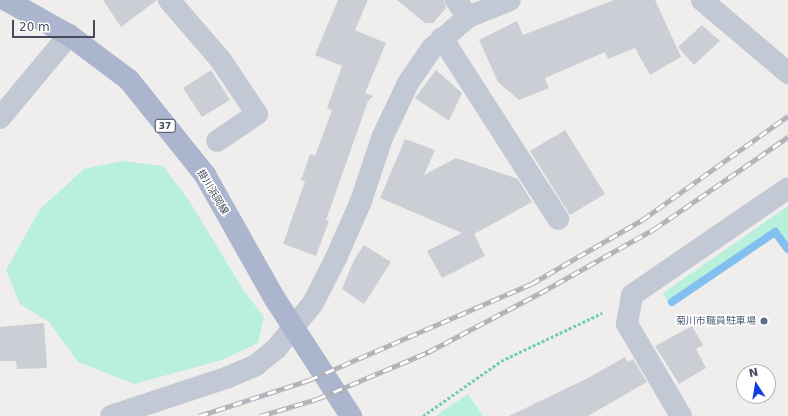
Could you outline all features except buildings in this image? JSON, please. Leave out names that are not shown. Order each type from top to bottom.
[{"type":"main road","name":"掛川浜岡線","points":[[6,0],[69,35],[129,80],[204,175],[275,299],[351,416]]},
{"type":"street","points":[[169,0],[220,59],[257,114],[217,141]]},
{"type":"street","points":[[110,416],[226,378],[256,364],[276,348],[313,303],[361,201],[382,138],[408,83],[462,9],[510,0]]},
{"type":"street","points":[[702,0],[788,73]]},
{"type":"street","points":[[0,118],[69,35]]},
{"type":"street","points":[[442,38],[558,218]]},
{"type":"street","points":[[681,416],[627,324],[632,295],[788,188]]},
{"type":"path","points":[[423,416],[501,362],[606,311]]},
{"type":"green space","points":[[122,161],[163,166],[190,202],[244,291],[264,317],[258,343],[222,360],[134,384],[78,362],[49,322],[20,304],[6,270],[40,209],[84,169]]},
{"type":"green space","points":[[788,206],[788,254],[775,235],[669,305],[663,293]]},
{"type":"green space","points":[[468,394],[483,416],[436,416],[444,410]]},
{"type":"waterway","points":[[672,302],[775,232],[788,249]]},
{"type":"railway","points":[[199,416],[309,380],[531,284],[642,220],[788,116]]},
{"type":"railway","points":[[260,416],[317,399],[428,352],[540,293],[654,229],[788,137]]},
{"type":"place","name":"菊川市職員駐車場","points":[[764,321]]}]
